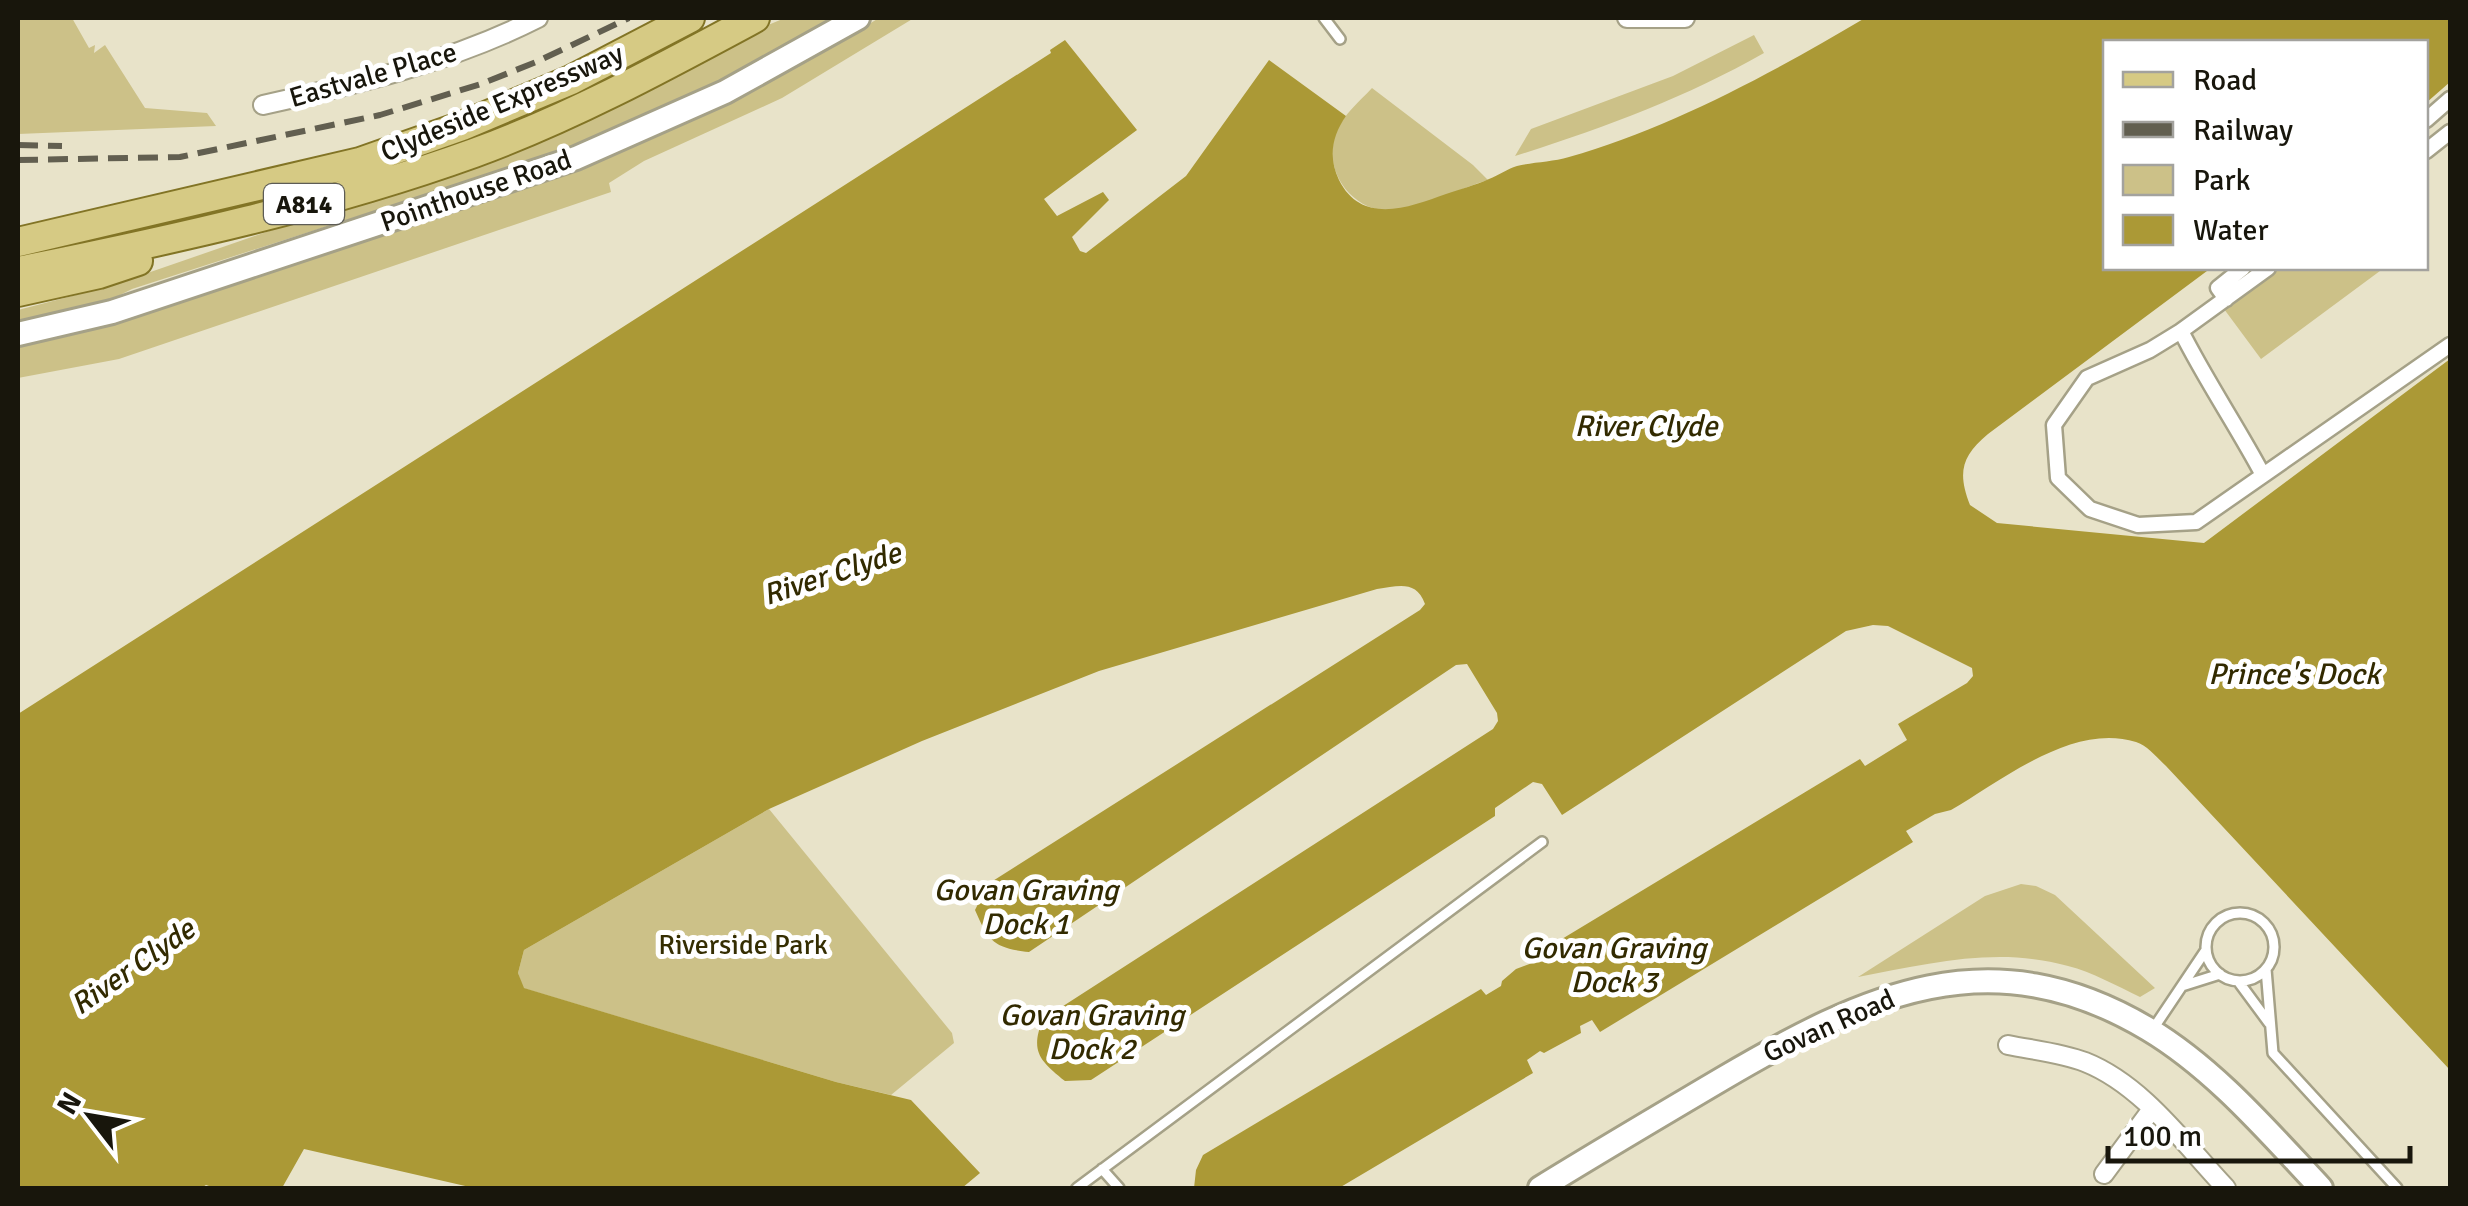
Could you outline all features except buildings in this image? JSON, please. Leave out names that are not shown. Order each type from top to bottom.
[{"type":"main road","name":"Clydeside Expressway","points":[[18,242],[360,162],[462,126],[570,80],[690,18]]},
{"type":"main road","name":"Clydeside Expressway","points":[[18,271],[394,181],[581,108],[755,18]]},
{"type":"main road","name":"A814","points":[[18,292],[99,274],[305,204]]},
{"type":"street","name":"Eastvale Place","points":[[263,106],[400,72],[538,18]]},
{"type":"street","name":"Pointhouse Road","points":[[18,334],[130,307],[576,158],[710,100],[774,68],[858,18]]},
{"type":"street","points":[[1626,18],[1685,18]]},
{"type":"street","points":[[2428,118],[2450,98]]},
{"type":"street","points":[[2428,148],[2450,132]]},
{"type":"street","points":[[2226,299],[2218,288],[2240,270]]},
{"type":"street","points":[[2265,270],[2150,350],[2086,378],[2054,425],[2058,478],[2090,509],[2138,525],[2196,522],[2450,346]]},
{"type":"street","points":[[2181,331],[2263,476]]},
{"type":"street","name":"Govan Road","points":[[1540,1188],[1814,1026],[1873,1000],[1916,988],[1998,980],[2038,985],[2102,1006],[2152,1031],[2218,1083],[2321,1188]]},
{"type":"street","points":[[2008,1045],[2084,1062],[2107,1074],[2152,1109],[2226,1188]]},
{"type":"street","points":[[2104,1174],[2152,1109]]},
{"type":"lane","points":[[1324,18],[1340,39]]},
{"type":"lane","points":[[1078,1188],[1542,842]]},
{"type":"lane","points":[[2270,1025],[2238,981],[2220,974],[2208,961],[2206,939],[2218,920],[2239,913],[2250,914],[2268,927],[2274,948],[2266,969],[2270,1025],[2272,1053],[2397,1188]]},
{"type":"lane","points":[[2152,1031],[2206,950]]},
{"type":"lane","points":[[2238,981],[2258,976],[2266,969]]},
{"type":"lane","points":[[2182,986],[2220,974]]},
{"type":"lane","points":[[1102,1169],[1119,1188]]},
{"type":"green space","points":[[18,18],[72,18],[89,48],[95,45],[94,53],[105,45],[145,108],[207,113],[216,126],[18,134]]},
{"type":"green space","points":[[785,18],[836,18],[761,61],[675,103],[557,152],[132,289],[110,300],[18,323],[18,310],[107,287],[304,219]]},
{"type":"green space","points":[[879,18],[914,18],[782,98],[644,161],[609,183],[611,192],[119,359],[18,378],[18,346],[169,306],[581,168],[733,99]]},
{"type":"green space","points":[[1754,35],[1764,53],[1734,69],[1642,111],[1515,156],[1531,129],[1673,76]]},
{"type":"green space","points":[[1372,88],[1488,180],[1403,210],[1377,209],[1352,196],[1336,173],[1333,144],[1344,118]]},
{"type":"green space","points":[[2276,270],[2381,270],[2261,359],[2224,309]]},
{"type":"green space","name":"Riverside Park","points":[[769,809],[952,1033],[954,1043],[891,1095],[523,988],[518,973],[524,950]]},
{"type":"green space","points":[[2021,884],[2055,895],[2155,988],[2140,997],[2077,969],[2015,957],[1963,959],[1858,977],[1985,896]]},
{"type":"water","name":"River Clyde","points":[[1865,18],[2450,18],[2450,82],[2428,101],[2428,40],[2103,40],[2103,270],[2208,270],[1988,434],[1967,457],[1963,474],[1970,505],[1997,523],[2204,543],[2450,359],[2450,1070],[2152,752],[2136,742],[2088,740],[2039,757],[1951,810],[1935,814],[1906,831],[1913,842],[1600,1032],[1592,1020],[1580,1026],[1581,1033],[1527,1060],[1533,1073],[1339,1188],[1194,1188],[1203,1155],[1481,989],[1486,995],[1501,986],[1516,969],[1551,956],[1547,948],[1860,759],[1865,766],[1907,740],[1898,724],[1973,676],[1972,668],[1888,626],[1846,631],[1562,815],[1542,784],[1533,782],[1495,808],[1495,816],[1091,1080],[1065,1081],[1039,1054],[1037,1039],[1043,1019],[1493,729],[1497,713],[1467,664],[1456,665],[1029,952],[1000,945],[984,930],[975,910],[988,884],[1420,610],[1425,604],[1417,591],[1399,586],[1377,589],[1099,671],[922,741],[769,809],[524,950],[518,973],[524,988],[836,1082],[911,1100],[980,1173],[962,1188],[474,1188],[304,1149],[282,1188],[18,1188],[18,714],[1051,53],[1065,40],[1137,130],[1044,199],[1057,216],[1103,192],[1109,200],[1072,237],[1080,251],[1086,253],[1186,176],[1269,60],[1346,116],[1333,147],[1339,180],[1360,203],[1388,209],[1432,199],[1517,166],[1569,157],[1645,131],[1795,58]]},
{"type":"railway","points":[[18,160],[180,157],[380,115],[481,84],[629,18]]},
{"type":"railway","points":[[18,145],[62,146]]},
{"type":"water label","name":"Prince's Dock","points":[[2294,674]]},
{"type":"water label","name":"Govan Graving Dock 1","points":[[1026,907]]},
{"type":"water label","name":"Govan Graving Dock 3","points":[[1614,965]]},
{"type":"water label","name":"Govan Graving Dock 2","points":[[1092,1032]]}]
